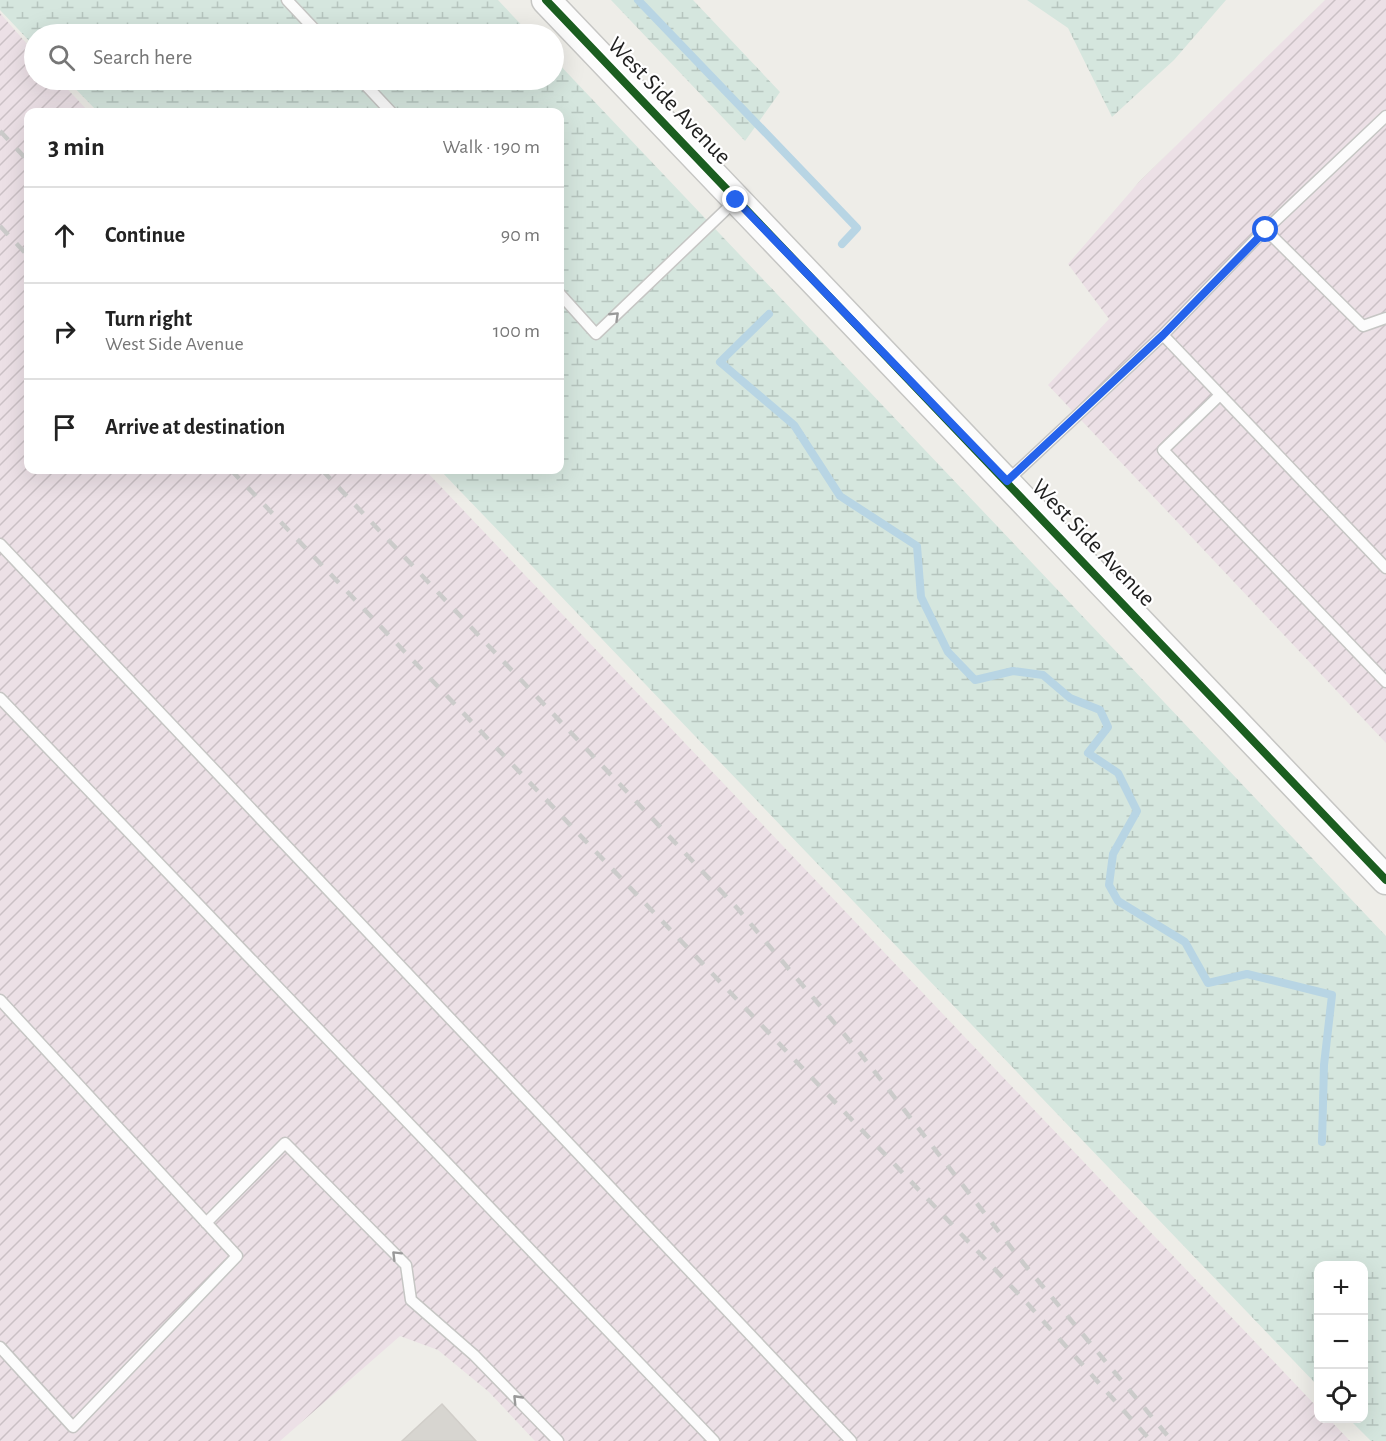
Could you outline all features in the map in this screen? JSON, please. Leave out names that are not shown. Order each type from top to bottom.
[{"type":"street","name":"West Side Avenue","points":[[546,0],[1386,880]]},
{"type":"lane","points":[[287,0],[310,24]]},
{"type":"lane","points":[[370,90],[387,108]]},
{"type":"lane","points":[[1007,481],[1163,335],[1266,230],[1386,116]]},
{"type":"lane","points":[[564,298],[596,334],[736,200]]},
{"type":"lane","points":[[1266,230],[1363,326],[1386,318]]},
{"type":"lane","points":[[1163,335],[1386,568]]},
{"type":"lane","points":[[1220,395],[1163,450],[1386,682]]},
{"type":"lane","points":[[0,544],[851,1441]]},
{"type":"lane","points":[[0,698],[714,1441]]},
{"type":"lane","points":[[0,1000],[237,1256],[73,1427],[0,1347]]},
{"type":"lane","points":[[206,1223],[285,1143],[406,1265],[411,1300],[474,1355],[558,1441]]},
{"type":"shaded area","points":[[1325,0],[1386,0],[1386,743],[1048,385],[1109,319],[1068,264],[1139,182]]},
{"type":"shaded area","points":[[0,13],[24,41],[24,90],[68,90],[85,108],[24,108],[24,474],[429,474],[1314,1404],[1314,1423],[1333,1423],[1350,1441],[535,1441],[489,1392],[438,1350],[400,1336],[280,1441],[0,1441]]},
{"type":"green space","points":[[0,0],[498,0],[521,24],[24,24],[24,35],[0,10]]},
{"type":"green space","points":[[611,0],[693,0],[780,92],[745,141]]},
{"type":"green space","points":[[1027,0],[1226,0],[1174,60],[1112,117],[1068,28]]},
{"type":"green space","points":[[564,70],[1386,936],[1386,1441],[1371,1441],[1353,1423],[1368,1423],[1368,1261],[1314,1261],[1314,1382],[444,474],[564,474],[564,108],[94,108],[77,90],[564,90]]},
{"type":"building","points":[[442,1404],[476,1441],[402,1441]]},
{"type":"waterway","points":[[638,0],[857,228],[842,244]]},
{"type":"waterway","points":[[769,314],[720,362],[794,425],[840,496],[917,546],[921,597],[948,652],[975,680],[1013,671],[1043,675],[1070,698],[1100,710],[1108,727],[1088,753],[1118,773],[1137,811],[1113,854],[1109,885],[1118,901],[1185,942],[1208,983],[1247,974],[1332,995],[1324,1065],[1322,1142]]},
{"type":"railway","points":[[0,131],[24,157]]},
{"type":"railway","points":[[0,226],[24,252]]},
{"type":"railway","points":[[235,474],[1027,1303],[1151,1441]]},
{"type":"railway","points":[[326,474],[738,909],[860,1053],[1024,1264],[1172,1441]]},
{"type":"cycle path","points":[[546,0],[1386,880]]},
{"type":"route","points":[[736,200],[1007,481],[1163,335],[1266,230]]}]
